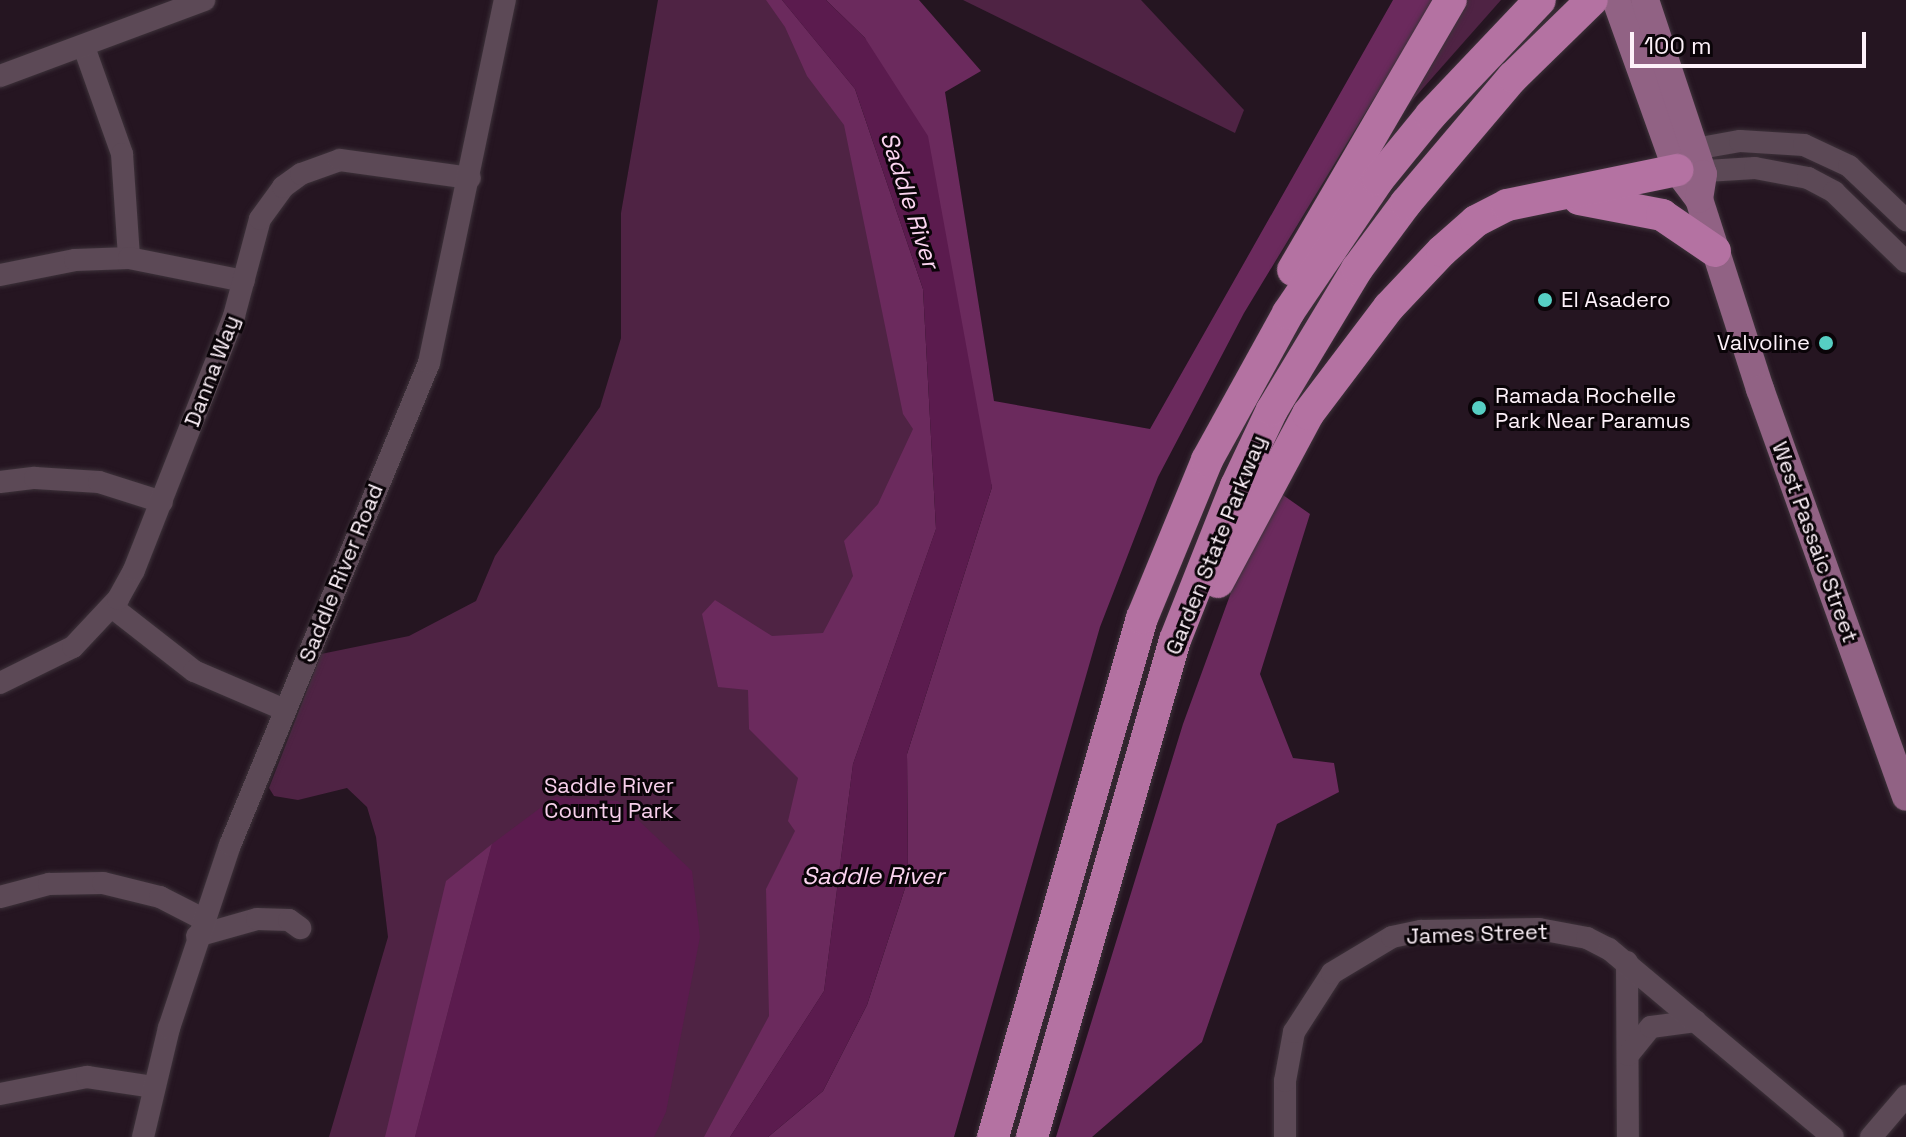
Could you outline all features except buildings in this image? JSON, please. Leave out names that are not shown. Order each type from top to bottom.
[{"type":"highway","points":[[1172,539],[1241,360],[1451,0]]},
{"type":"highway","name":"Garden State Parkway","points":[[993,1137],[1118,697],[1172,539],[1245,386],[1335,243],[1431,115],[1540,0]]},
{"type":"highway","name":"Garden State Parkway","points":[[1032,1137],[1175,640],[1236,486],[1272,410],[1357,269],[1406,203],[1513,77],[1599,1]]},
{"type":"highway","points":[[1105,881],[1216,585],[1308,414],[1389,307],[1442,251],[1476,221],[1540,197],[1693,173]]},
{"type":"highway","points":[[1540,197],[1640,207],[1684,227],[1715,251]]},
{"type":"main road","points":[[1645,0],[1693,173]]},
{"type":"main road","points":[[1599,1],[1693,173]]},
{"type":"main road","name":"West Passaic Street","points":[[1693,173],[1726,286],[1906,797]]},
{"type":"street","points":[[0,76],[204,0]]},
{"type":"street","name":"Saddle River Road","points":[[143,1137],[154,1087],[200,928],[285,710],[429,363],[505,0]]},
{"type":"street","points":[[84,47],[122,154],[129,258]]},
{"type":"street","points":[[1693,173],[1740,141],[1804,145],[1849,166],[1906,220]]},
{"type":"street","name":"Danna Way","points":[[0,683],[73,647],[112,607],[134,570],[244,281],[253,238],[270,202],[311,169],[362,159],[470,178]]},
{"type":"street","points":[[1693,173],[1755,168],[1808,178],[1834,192],[1906,262]]},
{"type":"street","points":[[0,275],[75,260],[129,258],[244,281]]},
{"type":"street","points":[[0,482],[35,478],[99,482],[162,502]]},
{"type":"street","points":[[112,607],[194,671],[285,710]]},
{"type":"street","points":[[0,897],[49,884],[103,883],[160,897],[200,928],[257,919],[289,920],[300,928]]},
{"type":"street","name":"James Street","points":[[1285,1137],[1288,1055],[1302,1013],[1332,973],[1373,945],[1421,931],[1539,929],[1587,938],[1627,962],[1833,1137]]},
{"type":"street","points":[[1627,962],[1628,1137]]},
{"type":"street","points":[[1628,1055],[1651,1027],[1696,1021]]},
{"type":"street","points":[[0,1094],[87,1077],[154,1087]]},
{"type":"street","points":[[1871,1137],[1906,1096]]},
{"type":"green space","name":"Saddle River County Park","points":[[658,0],[782,0],[855,89],[936,529],[853,764],[824,991],[730,1137],[329,1137],[388,937],[376,837],[367,807],[347,788],[298,800],[274,796],[269,788],[321,654],[409,636],[476,601],[495,556],[600,407],[621,338],[621,213]]},
{"type":"green space","points":[[963,0],[1141,0],[1244,110],[1235,133]]},
{"type":"green space","points":[[1457,0],[1501,0],[1379,138]]},
{"type":"shaded area","points":[[766,0],[782,0],[855,89],[923,289],[936,529],[853,764],[824,991],[730,1137],[704,1137],[769,1016],[766,889],[795,831],[788,821],[798,778],[749,729],[748,690],[718,687],[702,614],[715,600],[772,636],[823,633],[853,576],[844,541],[878,504],[913,429],[903,414],[844,125],[807,76],[785,27]]},
{"type":"shaded area","points":[[826,0],[919,0],[981,71],[945,92],[994,401],[1150,429],[1393,0],[1434,0],[1244,313],[1158,477],[1100,627],[954,1137],[768,1137],[823,1091],[867,1005],[908,879],[907,754],[992,487],[865,38]]},
{"type":"shaded area","points":[[1273,488],[1310,514],[1260,674],[1293,758],[1334,763],[1339,792],[1277,824],[1202,1042],[1092,1137],[1056,1137],[1183,724],[1256,524]]},
{"type":"shaded area","points":[[492,844],[415,1137],[385,1137],[446,881]]},
{"type":"water","name":"Saddle River","points":[[782,0],[826,0],[865,38],[928,136],[992,487],[907,754],[908,879],[867,1005],[823,1091],[768,1137],[730,1137],[824,991],[853,764],[936,529],[923,289],[855,89]]},
{"type":"water","points":[[555,797],[618,801],[692,871],[700,937],[666,1112],[654,1137],[415,1137],[492,844]]},
{"type":"place","name":"El Asadero","points":[[1545,300]]},
{"type":"place","name":"Valvoline","points":[[1826,343]]},
{"type":"place","name":"Ramada Rochelle Park Near Paramus","points":[[1479,408]]}]
